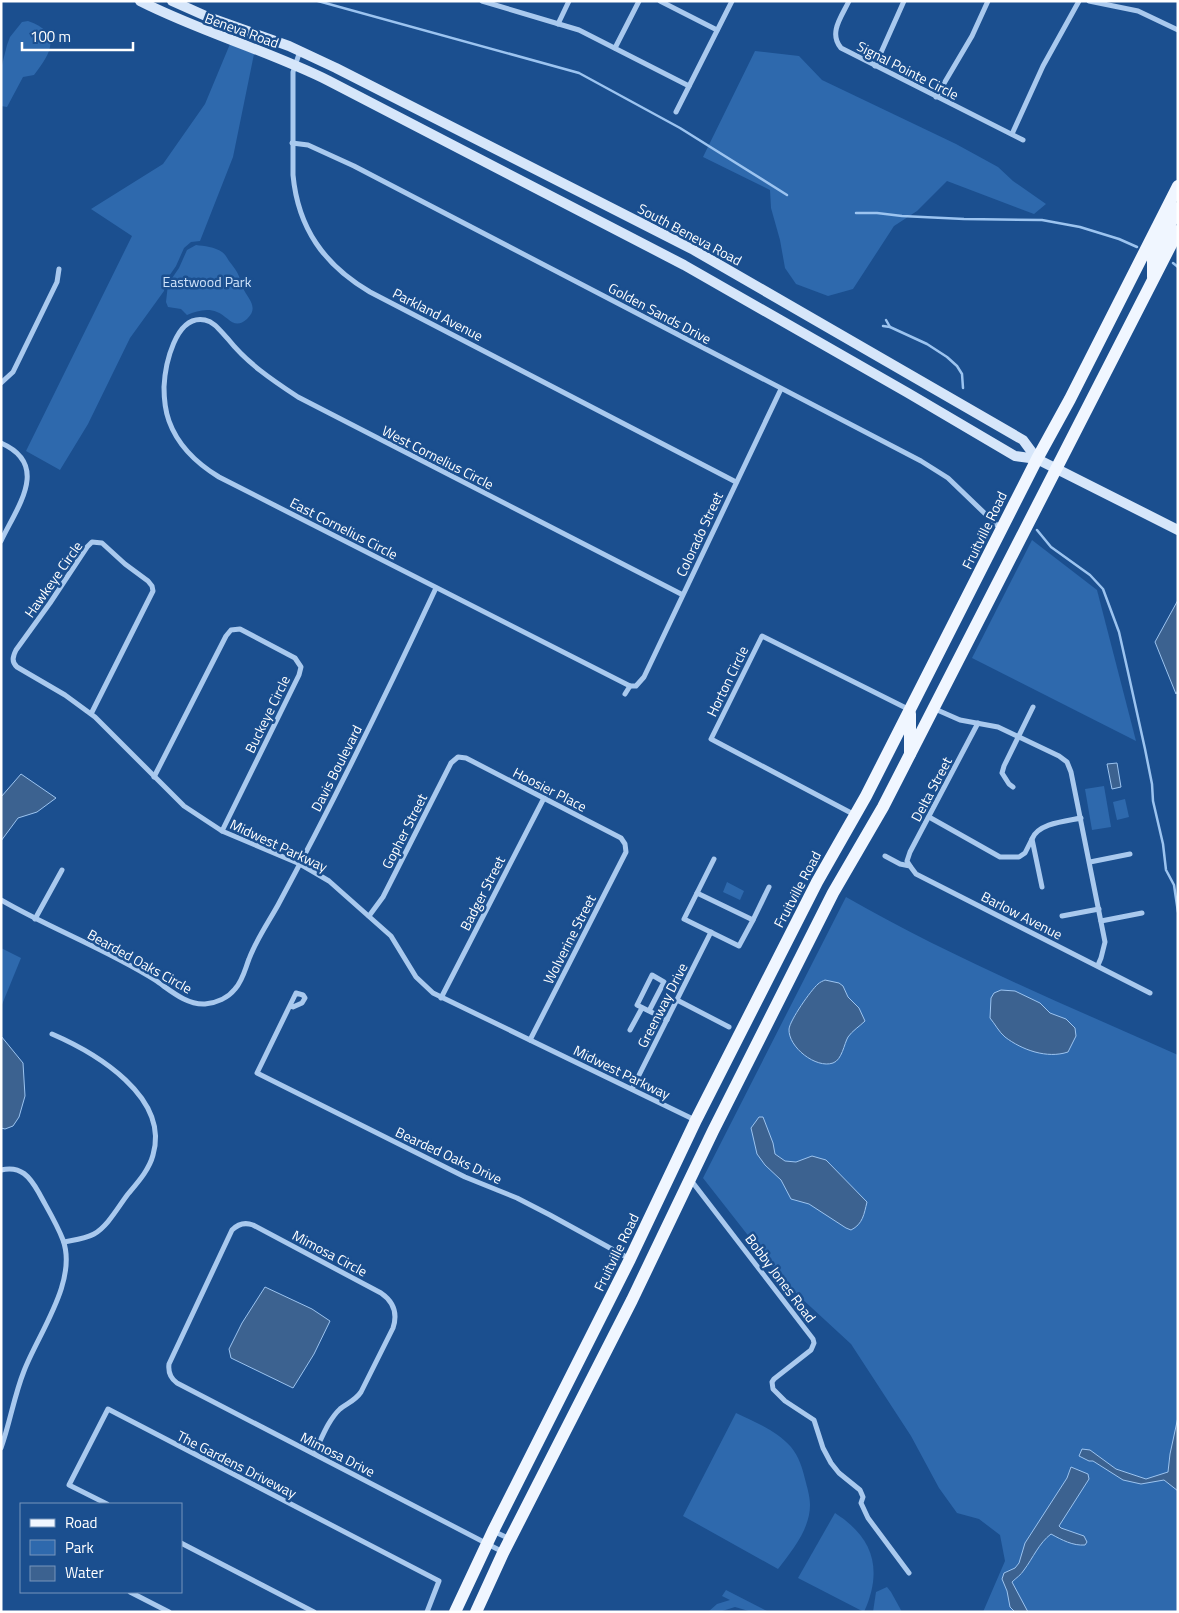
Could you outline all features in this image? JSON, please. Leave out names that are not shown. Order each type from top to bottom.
[{"type":"main road","name":"Beneva Road","points":[[140,1],[203,30],[308,70]]},
{"type":"main road","name":"Beneva Road","points":[[172,1],[208,17],[314,57]]},
{"type":"main road","name":"South Beneva Road","points":[[314,57],[692,249],[1023,440],[1037,459]]},
{"type":"main road","name":"South Beneva Road","points":[[308,70],[684,265],[1015,456],[1037,459],[1178,530]]},
{"type":"main road","name":"Fruitville Road","points":[[455,1612],[492,1531],[630,1260],[696,1120],[817,882],[856,815],[1178,186]]},
{"type":"main road","points":[[1154,278],[1153,259],[1178,208]]},
{"type":"main road","points":[[476,1612],[503,1553],[632,1300],[690,1179],[834,893],[910,756],[1178,231]]},
{"type":"main road","points":[[932,667],[934,708]]},
{"type":"main road","points":[[910,710],[910,756]]},
{"type":"main road","points":[[696,1120],[699,1161]]},
{"type":"street","points":[[482,1],[497,3],[579,30],[689,86]]},
{"type":"street","points":[[558,24],[569,1]]},
{"type":"street","points":[[615,48],[639,1]]},
{"type":"street","points":[[660,1],[717,30]]},
{"type":"street","points":[[676,112],[732,1]]},
{"type":"street","name":"Signal Pointe Circle","points":[[849,1],[836,28],[835,38],[837,44],[848,53],[1023,140]]},
{"type":"street","points":[[875,66],[904,1]]},
{"type":"street","points":[[936,97],[972,36],[988,1]]},
{"type":"street","points":[[1012,134],[1043,66],[1080,1]]},
{"type":"street","points":[[1089,1],[1138,11],[1178,30]]},
{"type":"street","name":"Parkland Avenue","points":[[300,51],[293,72],[292,143],[294,189],[304,222],[322,253],[336,268],[349,279],[378,296],[736,482]]},
{"type":"street","name":"Golden Sands Drive","points":[[292,143],[308,145],[329,154],[936,470],[968,496],[1002,530]]},
{"type":"street","points":[[1,383],[13,372],[57,282],[60,269]]},
{"type":"street","name":"East Cornelius Circle","points":[[198,320],[186,324],[179,333],[169,356],[164,386],[164,399],[169,420],[177,438],[191,456],[207,470],[436,588],[633,686]]},
{"type":"street","name":"West Cornelius Circle","points":[[198,320],[213,323],[251,364],[272,381],[298,397],[683,595]]},
{"type":"street","name":"Colorado Street","points":[[633,686],[644,677],[781,389]]},
{"type":"street","points":[[1,443],[20,456],[25,462],[28,475],[26,489],[1,540]]},
{"type":"street","name":"Hawkeye Circle","points":[[13,662],[16,650],[88,545],[95,542],[102,543],[125,564],[148,581],[153,591],[91,714]]},
{"type":"street","name":"Davis Boulevard","points":[[251,955],[360,747],[436,588]]},
{"type":"street","name":"Buckeye Circle","points":[[154,777],[226,636],[231,630],[237,628],[244,631],[294,658],[300,667],[299,675],[222,831]]},
{"type":"street","name":"Horton Circle","points":[[856,815],[711,739],[762,636],[910,710]]},
{"type":"street","name":"Midwest Parkway","points":[[13,662],[17,667],[57,690],[91,714],[184,806],[222,831],[300,864],[329,881],[392,936],[416,977],[433,993],[696,1120]]},
{"type":"street","points":[[625,694],[633,686]]},
{"type":"street","points":[[1013,787],[1002,773],[1017,736],[1033,707]]},
{"type":"street","points":[[934,708],[960,720],[998,727],[1067,762],[1082,818],[1105,942],[1098,965]]},
{"type":"street","name":"Delta Street","points":[[910,866],[907,861],[910,852],[978,723]]},
{"type":"street","name":"Hoosier Place","points":[[458,757],[466,758],[621,838],[626,847]]},
{"type":"street","name":"Gopher Street","points":[[369,916],[383,897],[451,764],[458,757]]},
{"type":"street","name":"Badger Street","points":[[441,998],[544,798]]},
{"type":"street","points":[[929,817],[1000,857],[1019,857],[1025,853],[1034,834],[1043,828],[1082,818]]},
{"type":"street","points":[[1032,839],[1039,865],[1042,887]]},
{"type":"street","name":"Wolverine Street","points":[[530,1040],[626,852],[626,847]]},
{"type":"street","points":[[1090,862],[1130,854]]},
{"type":"street","name":"Barlow Avenue","points":[[885,856],[900,864],[910,866],[916,874],[1150,993]]},
{"type":"street","points":[[714,859],[684,919],[739,946],[769,887]]},
{"type":"street","points":[[35,918],[62,870]]},
{"type":"street","points":[[697,893],[753,920]]},
{"type":"street","name":"Bearded Oaks Circle","points":[[1,900],[122,960],[184,999],[200,1004],[219,1000],[234,991],[243,976],[251,955]]},
{"type":"street","points":[[1062,916],[1099,909]]},
{"type":"street","points":[[1101,921],[1142,913]]},
{"type":"street","name":"Greenway Drive","points":[[632,1089],[711,932]]},
{"type":"street","points":[[649,1011],[664,982],[652,975],[637,1005],[642,1008],[667,1020]]},
{"type":"street","points":[[677,1000],[729,1027]]},
{"type":"street","name":"Bearded Oaks Drive","points":[[290,1006],[257,1072],[465,1177],[542,1211],[630,1260]]},
{"type":"street","points":[[630,1030],[642,1008]]},
{"type":"street","points":[[52,1034],[84,1049],[121,1076],[144,1103],[153,1122],[155,1134],[154,1150],[148,1167],[103,1226],[92,1235],[64,1242]]},
{"type":"street","points":[[1,1170],[8,1168],[20,1170],[31,1179],[56,1223],[64,1242],[67,1262],[64,1285],[23,1372],[1,1448]]},
{"type":"street","name":"Bobby Jones Road","points":[[690,1179],[813,1340],[811,1350],[774,1379],[773,1389],[784,1401],[814,1420],[823,1448],[831,1463],[839,1473],[860,1490],[863,1497],[861,1504],[868,1518],[908,1573]]},
{"type":"street","name":"Mimosa Circle","points":[[168,1369],[232,1230],[240,1225],[253,1225],[381,1293],[387,1297],[394,1307],[395,1322],[393,1328],[361,1392],[357,1398],[339,1409],[314,1454]]},
{"type":"street","name":"Mimosa Drive","points":[[168,1369],[170,1375],[177,1383],[503,1553]]},
{"type":"street","name":"The Gardens Driveway","points":[[104,1503],[70,1485],[108,1410],[439,1581],[428,1612]]},
{"type":"street","points":[[492,1531],[510,1540]]},
{"type":"street","points":[[182,1544],[314,1612]]},
{"type":"street","points":[[132,1593],[169,1612]]},
{"type":"green space","points":[[28,21],[46,31],[50,37],[49,51],[34,75],[23,77],[7,107],[1,106],[1,69],[7,45],[10,37],[22,22]]},
{"type":"green space","points":[[230,44],[254,54],[233,157],[200,241],[191,242],[184,248],[176,266],[165,282],[164,291],[130,338],[88,424],[60,470],[26,451],[132,236],[91,209],[163,164],[205,104]]},
{"type":"green space","points":[[755,51],[799,56],[822,80],[956,144],[998,167],[1013,181],[1046,204],[1034,214],[947,181],[917,211],[894,226],[853,289],[828,296],[796,284],[785,268],[771,208],[770,190],[703,157]]},
{"type":"green space","name":"Eastwood Park","points":[[196,245],[219,250],[237,271],[253,307],[251,315],[247,319],[238,324],[210,310],[187,315],[181,309],[168,307],[166,302],[168,284],[179,268],[187,250]]},
{"type":"green space","points":[[1032,540],[1097,590],[1136,741],[972,658]]},
{"type":"green space","points":[[1104,786],[1111,827],[1092,830],[1085,789]]},
{"type":"green space","points":[[1125,799],[1129,817],[1117,820],[1113,802]]},
{"type":"green space","points":[[727,882],[744,891],[740,900],[723,892]]},
{"type":"green space","points":[[846,897],[968,961],[1178,1055],[1178,1612],[983,1612],[1005,1561],[1000,1535],[979,1519],[957,1513],[939,1488],[911,1436],[851,1344],[787,1285],[703,1178]]},
{"type":"green space","points":[[1,948],[21,958],[1,1007]]},
{"type":"green space","points":[[736,1413],[765,1427],[785,1441],[800,1462],[804,1475],[810,1502],[807,1523],[789,1555],[778,1569],[683,1516]]},
{"type":"green space","points":[[835,1513],[859,1533],[871,1556],[873,1582],[864,1612],[798,1578]]},
{"type":"green space","points":[[887,1587],[902,1612],[873,1612],[876,1592]]},
{"type":"green space","points":[[726,1590],[769,1612],[752,1612],[735,1607],[719,1612],[708,1612],[717,1604],[730,1600],[722,1596]]},
{"type":"water","points":[[1178,600],[1178,690],[1176,694],[1155,642]]},
{"type":"water","points":[[1117,763],[1121,787],[1112,789],[1107,764]]},
{"type":"water","points":[[21,774],[56,798],[37,812],[18,818],[1,841],[1,797]]},
{"type":"water","points":[[825,980],[839,983],[843,986],[848,997],[859,1008],[865,1021],[848,1037],[839,1059],[833,1063],[826,1064],[811,1060],[804,1055],[793,1043],[789,1029],[806,999],[818,984]]},
{"type":"water","points":[[1001,990],[1015,991],[1040,1003],[1050,1013],[1066,1019],[1075,1028],[1076,1036],[1068,1052],[1043,1054],[1019,1046],[1005,1037],[990,1018],[991,998],[994,993]]},
{"type":"water","points":[[1,1036],[23,1063],[25,1096],[19,1117],[13,1126],[5,1129],[1,1128]]},
{"type":"water","points":[[759,1117],[763,1117],[775,1154],[785,1161],[796,1162],[812,1156],[826,1160],[867,1202],[862,1218],[855,1228],[851,1230],[846,1228],[809,1204],[791,1199],[781,1180],[765,1165],[757,1154],[751,1128]]},
{"type":"water","points":[[265,1287],[312,1309],[330,1321],[314,1354],[293,1388],[231,1358],[229,1349],[242,1323]]},
{"type":"water","points":[[1178,1417],[1178,1491],[1164,1480],[1141,1484],[1123,1480],[1093,1461],[1079,1456],[1082,1449],[1090,1450],[1116,1469],[1146,1479],[1168,1472]]},
{"type":"water","points":[[1071,1467],[1088,1474],[1089,1479],[1059,1526],[1084,1536],[1087,1542],[1085,1545],[1076,1545],[1051,1534],[1040,1546],[1023,1572],[1012,1582],[1028,1612],[1015,1612],[1010,1607],[1007,1591],[1002,1579],[1004,1573],[1015,1568],[1019,1563],[1025,1543],[1067,1478]]},
{"type":"waterway","points":[[318,1],[579,73],[680,128],[787,195]]},
{"type":"waterway","points":[[856,213],[964,219],[1042,220],[1080,227],[1119,239],[1137,247]]},
{"type":"waterway","points":[[1173,263],[1178,267]]},
{"type":"waterway","points":[[886,320],[890,327]]},
{"type":"waterway","points":[[883,326],[890,327],[927,344],[947,357],[957,366],[962,374],[963,388]]},
{"type":"waterway","points":[[1037,530],[1051,547],[1090,575],[1103,589],[1119,632],[1152,784],[1153,801],[1163,844],[1166,870],[1174,885],[1178,912]]}]
